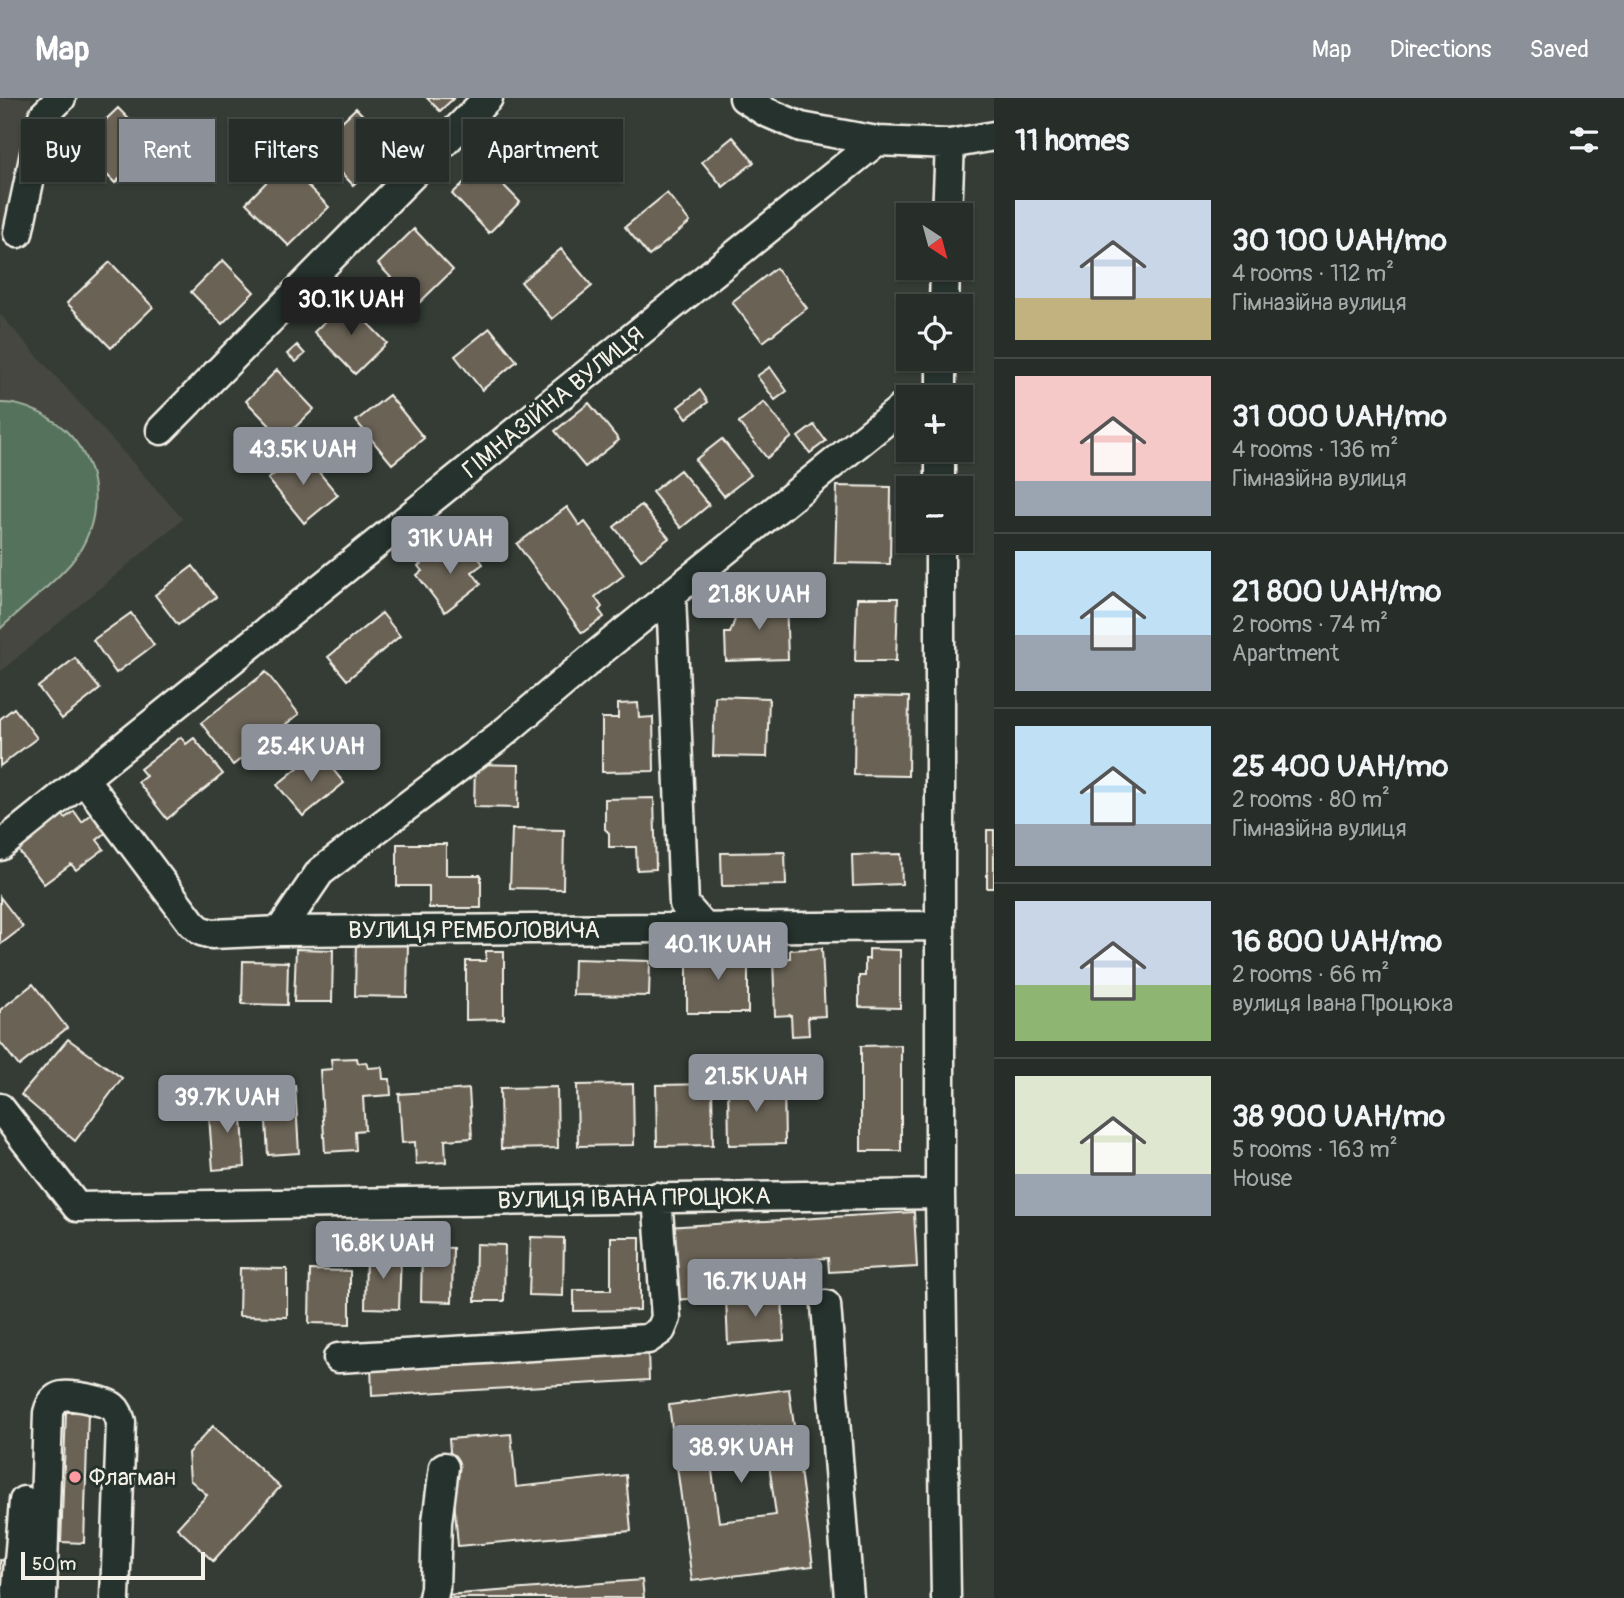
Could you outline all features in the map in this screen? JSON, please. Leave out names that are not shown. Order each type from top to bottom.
[{"type":"street","points":[[18,233],[43,116],[61,98]]},
{"type":"street","points":[[161,430],[488,98]]},
{"type":"street","points":[[744,98],[766,112],[802,127],[877,141],[950,144],[994,136]]},
{"type":"street","name":"ГІМНАЗІЙНА ВУЛИЦЯ","points":[[0,846],[877,141]]},
{"type":"street","points":[[948,203],[950,144]]},
{"type":"street","points":[[280,931],[320,873],[502,735],[896,413]]},
{"type":"street","points":[[940,553],[940,1194],[946,1598]]},
{"type":"street","points":[[670,595],[684,904],[705,928]]},
{"type":"street","name":"ВУЛИЦЯ РЕМБОЛОВИЧА","points":[[84,779],[201,931],[212,933],[939,926]]},
{"type":"street","name":"ВУЛИЦЯ ІВАНА ПРОЦЮКА","points":[[0,1108],[77,1207],[940,1194]]},
{"type":"street","points":[[338,1358],[648,1339],[661,1331],[666,1318],[657,1197]]},
{"type":"street","points":[[826,1305],[849,1598]]},
{"type":"street","points":[[42,1598],[48,1413],[51,1403],[59,1396],[70,1395],[107,1404],[119,1414],[121,1422],[115,1598]]},
{"type":"street","points":[[433,1598],[437,1522],[444,1467]]},
{"type":"street","points":[[16,1598],[24,1501]]},
{"type":"shaded area","points":[[0,98],[32,98],[27,119],[21,119],[21,147],[0,241]]},
{"type":"shaded area","points":[[0,314],[183,519],[0,672]]},
{"type":"green space","points":[[0,403],[19,405],[39,412],[71,436],[89,466],[95,499],[89,532],[71,563],[0,629]]},
{"type":"building","points":[[427,98],[454,98],[440,111]]},
{"type":"building","points":[[118,108],[129,119],[119,119],[119,179],[115,183],[105,173],[105,120]]},
{"type":"building","points":[[356,108],[366,119],[356,119],[356,182],[353,185],[342,173],[342,121]]},
{"type":"building","points":[[733,137],[754,162],[723,187],[702,162]]},
{"type":"building","points":[[266,182],[304,182],[329,207],[289,246],[246,203]]},
{"type":"building","points":[[464,182],[501,182],[520,202],[489,233],[452,194]]},
{"type":"building","points":[[667,193],[690,222],[649,256],[625,227]]},
{"type":"building","points":[[414,229],[453,270],[417,305],[378,264]]},
{"type":"building","points":[[561,249],[592,286],[552,319],[521,282]]},
{"type":"building","points":[[223,260],[254,292],[222,324],[191,292]]},
{"type":"building","points":[[110,262],[153,307],[111,348],[67,303]]},
{"type":"building","points":[[776,268],[807,308],[763,342],[732,302]]},
{"type":"building","points":[[346,301],[387,343],[355,374],[314,332]]},
{"type":"building","points":[[490,328],[517,361],[482,390],[455,356]]},
{"type":"building","points":[[297,345],[305,354],[296,362],[287,354]]},
{"type":"building","points":[[770,367],[787,391],[775,400],[757,376]]},
{"type":"building","points":[[277,370],[314,409],[283,439],[246,401]]},
{"type":"building","points":[[700,390],[708,402],[687,418],[678,407]]},
{"type":"building","points":[[389,395],[424,438],[392,464],[356,421]]},
{"type":"building","points":[[764,402],[792,437],[767,458],[739,423]]},
{"type":"building","points":[[589,403],[619,440],[585,467],[555,431]]},
{"type":"building","points":[[814,425],[826,441],[810,453],[798,437]]},
{"type":"building","points":[[722,439],[751,475],[724,496],[695,460]]},
{"type":"building","points":[[302,452],[338,495],[304,523],[268,479]]},
{"type":"building","points":[[680,470],[709,505],[681,528],[652,492]]},
{"type":"building","points":[[837,486],[891,487],[890,564],[835,563]]},
{"type":"building","points":[[641,505],[669,538],[641,560],[614,527]]},
{"type":"building","points":[[567,507],[580,526],[585,522],[624,575],[595,597],[602,607],[599,610],[604,617],[582,633],[517,544]]},
{"type":"building","points":[[446,545],[454,556],[469,545],[483,564],[472,572],[481,584],[445,612],[417,575],[422,571],[418,566]]},
{"type":"building","points":[[193,566],[216,597],[178,625],[155,595]]},
{"type":"building","points":[[786,597],[788,659],[726,661],[725,633],[730,633],[738,611],[758,603],[758,598]]},
{"type":"building","points":[[857,598],[898,598],[896,661],[855,661]]},
{"type":"building","points":[[131,613],[154,645],[116,673],[93,640]]},
{"type":"building","points":[[382,613],[400,636],[347,680],[328,657]]},
{"type":"building","points":[[75,658],[100,689],[62,719],[38,687]]},
{"type":"building","points":[[266,672],[299,714],[233,765],[201,723]]},
{"type":"building","points":[[715,696],[769,698],[767,757],[713,756]]},
{"type":"building","points":[[855,696],[909,697],[908,776],[854,775]]},
{"type":"building","points":[[638,703],[639,718],[653,717],[654,771],[602,772],[602,718],[618,718],[618,704]]},
{"type":"building","points":[[14,708],[37,738],[0,766],[0,719]]},
{"type":"building","points":[[181,737],[186,744],[194,738],[223,774],[167,819],[138,782],[146,776],[140,769]]},
{"type":"building","points":[[318,751],[344,783],[303,816],[277,785]]},
{"type":"building","points":[[475,764],[519,765],[518,808],[474,807]]},
{"type":"building","points":[[654,798],[656,869],[637,870],[636,847],[609,847],[609,833],[605,829],[605,799]]},
{"type":"building","points":[[74,811],[82,822],[94,812],[108,831],[97,840],[104,849],[76,870],[71,864],[44,884],[15,846],[61,812],[65,818]]},
{"type":"building","points":[[512,829],[564,830],[563,889],[510,888]]},
{"type":"building","points":[[987,830],[994,830],[994,888],[987,888]]},
{"type":"building","points":[[397,844],[446,844],[446,875],[481,875],[481,908],[429,908],[429,886],[397,886]]},
{"type":"building","points":[[785,852],[786,885],[722,886],[721,853]]},
{"type":"building","points":[[901,854],[902,884],[853,886],[852,855]]},
{"type":"building","points":[[0,897],[23,927],[1,944],[0,943]]},
{"type":"building","points":[[356,942],[408,943],[407,997],[355,996]]},
{"type":"building","points":[[822,948],[825,1016],[808,1017],[809,1035],[792,1036],[791,1015],[775,1016],[773,959],[790,958],[790,950]]},
{"type":"building","points":[[296,949],[333,950],[332,1002],[294,1002]]},
{"type":"building","points":[[869,949],[900,950],[900,1008],[859,1007],[859,976],[865,976],[865,959],[869,959]]},
{"type":"building","points":[[486,951],[504,951],[504,1019],[466,1020],[466,961],[486,961]]},
{"type":"building","points":[[687,951],[748,951],[748,1013],[687,1013]]},
{"type":"building","points":[[574,959],[650,961],[649,996],[573,995]]},
{"type":"building","points":[[243,961],[288,962],[287,1005],[242,1004]]},
{"type":"building","points":[[33,984],[67,1028],[19,1066],[0,1042],[0,1010]]},
{"type":"building","points":[[68,1039],[122,1078],[75,1141],[21,1095]]},
{"type":"building","points":[[901,1045],[901,1151],[861,1151],[861,1046]]},
{"type":"building","points":[[357,1058],[358,1063],[366,1062],[368,1068],[382,1067],[383,1079],[390,1079],[391,1095],[363,1097],[365,1130],[355,1131],[356,1150],[325,1152],[320,1070],[332,1069],[331,1059]]},
{"type":"building","points":[[784,1083],[785,1144],[729,1145],[728,1084]]},
{"type":"building","points":[[633,1084],[634,1145],[578,1146],[577,1085]]},
{"type":"building","points":[[712,1084],[713,1145],[657,1146],[656,1085]]},
{"type":"building","points":[[295,1085],[299,1153],[268,1155],[264,1087]]},
{"type":"building","points":[[557,1087],[558,1148],[501,1149],[500,1088]]},
{"type":"building","points":[[469,1089],[472,1138],[445,1140],[446,1162],[416,1164],[415,1142],[402,1143],[399,1094]]},
{"type":"building","points":[[241,1100],[245,1167],[213,1170],[208,1102]]},
{"type":"building","points":[[914,1212],[917,1267],[829,1272],[828,1258],[707,1265],[708,1298],[670,1300],[666,1227]]},
{"type":"building","points":[[531,1237],[564,1238],[563,1296],[529,1295]]},
{"type":"building","points":[[611,1237],[640,1237],[640,1310],[574,1311],[574,1290],[611,1290]]},
{"type":"building","points":[[476,1244],[505,1245],[504,1301],[475,1301]]},
{"type":"building","points":[[422,1247],[453,1248],[452,1302],[421,1301]]},
{"type":"building","points":[[366,1253],[401,1254],[399,1309],[365,1308]]},
{"type":"building","points":[[240,1268],[287,1269],[287,1317],[239,1316]]},
{"type":"building","points":[[310,1270],[350,1271],[350,1324],[309,1323]]},
{"type":"building","points":[[782,1295],[784,1340],[728,1344],[726,1298]]},
{"type":"building","points":[[648,1350],[649,1380],[372,1396],[371,1365]]},
{"type":"building","points":[[789,1389],[813,1566],[692,1581],[669,1405]],"holes":[[[764,1427],[776,1515],[719,1522],[707,1435]]]},
{"type":"building","name":"Флагман","points":[[66,1412],[88,1412],[84,1543],[61,1542]]},
{"type":"building","points":[[213,1426],[280,1487],[213,1561],[177,1528],[207,1495],[190,1480],[188,1453]]},
{"type":"building","points":[[511,1434],[516,1487],[626,1475],[631,1531],[458,1546],[449,1439]]},
{"type":"building","points":[[0,1560],[8,1561],[2,1598],[0,1598]]},
{"type":"building","points":[[642,1580],[644,1598],[446,1598],[446,1595]]},
{"type":"place","name":"Флагман","points":[[75,1477]]}]
